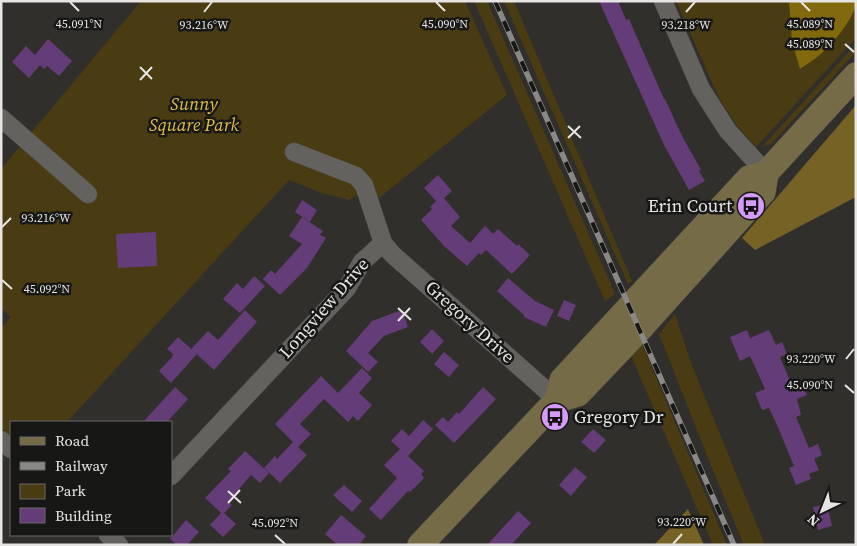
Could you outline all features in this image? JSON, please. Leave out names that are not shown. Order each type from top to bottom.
[{"type":"main road","points":[[420,545],[557,400],[562,380],[749,178],[766,173],[856,75]]},
{"type":"street","points":[[663,1],[701,89],[728,130],[766,173]]},
{"type":"street","points":[[1,118],[88,194]]},
{"type":"street","name":"Longview Drive","points":[[172,475],[347,288],[362,262],[383,243],[364,186],[356,176],[294,152]]},
{"type":"street","name":"Gregory Drive","points":[[383,243],[392,254],[557,400]]},
{"type":"green space","name":"Sunny Square Park","points":[[141,1],[465,1],[507,95],[364,210],[361,198],[357,195],[349,200],[322,193],[289,180],[68,421],[10,421],[10,435],[1,428],[1,328],[11,317],[1,308],[1,169]]},
{"type":"green space","points":[[474,1],[487,1],[615,294],[605,301]]},
{"type":"green space","points":[[504,1],[514,1],[632,281],[628,284]]},
{"type":"green space","points":[[676,1],[856,1],[856,38],[756,147],[738,127],[719,98]]},
{"type":"green space","points":[[856,44],[856,52],[771,144],[762,147]]},
{"type":"green space","points":[[675,314],[691,363],[765,545],[744,545],[659,334]]},
{"type":"green space","points":[[641,342],[727,545],[713,545],[632,358],[633,356],[630,352]]},
{"type":"shaded area","points":[[789,1],[856,1],[852,16],[834,40],[816,58],[800,69],[792,42]]},
{"type":"shaded area","points":[[856,105],[856,197],[755,250],[742,238]]},
{"type":"shaded area","points":[[688,509],[704,545],[654,545]]},
{"type":"building","points":[[599,1],[618,1],[626,20],[629,19],[664,99],[701,170],[699,171],[705,181],[689,190],[664,145]]},
{"type":"building","points":[[48,39],[72,61],[59,76],[47,66],[44,69],[40,65],[29,78],[12,62],[26,46],[35,55]]},
{"type":"building","points":[[438,175],[452,191],[444,198],[460,217],[451,226],[470,243],[485,226],[493,234],[498,229],[530,255],[512,274],[486,250],[481,255],[479,253],[467,266],[445,247],[421,220],[432,209],[430,207],[436,201],[424,188]]},
{"type":"building","points":[[302,200],[317,210],[310,222],[295,212]]},
{"type":"building","points":[[302,217],[323,231],[320,235],[326,238],[307,268],[280,295],[263,279],[271,270],[275,274],[302,244],[289,236]]},
{"type":"building","points":[[156,232],[157,266],[118,268],[116,234]]},
{"type":"building","points":[[254,276],[265,286],[240,313],[223,299],[237,283],[243,289]]},
{"type":"building","points":[[508,278],[535,301],[554,310],[546,327],[524,317],[497,291]]},
{"type":"building","points":[[564,300],[576,305],[569,321],[557,316]]},
{"type":"building","points":[[245,310],[257,322],[214,370],[191,349],[208,331],[218,340]]},
{"type":"building","points":[[402,310],[408,327],[384,336],[368,353],[378,362],[368,372],[346,351],[372,321]]},
{"type":"building","points":[[432,329],[444,341],[432,354],[420,342]]},
{"type":"building","points":[[747,330],[750,338],[769,330],[776,345],[782,342],[787,354],[780,357],[793,388],[802,384],[807,395],[797,399],[801,415],[796,417],[809,448],[818,444],[822,455],[814,459],[819,470],[809,474],[811,479],[796,485],[789,468],[794,466],[777,425],[769,408],[762,410],[755,393],[765,389],[750,356],[740,361],[730,337]]},
{"type":"building","points":[[178,337],[197,354],[171,383],[159,371],[172,357],[173,354],[167,349]]},
{"type":"building","points":[[444,352],[459,365],[449,377],[434,364]]},
{"type":"building","points":[[362,368],[372,378],[359,393],[372,405],[358,421],[353,416],[348,422],[324,399],[300,424],[311,434],[298,447],[307,455],[280,483],[264,468],[275,456],[277,459],[293,442],[275,424],[321,376],[338,393]]},
{"type":"building","points":[[175,387],[188,399],[168,421],[144,421]]},
{"type":"building","points":[[483,387],[496,399],[454,443],[435,425],[443,417],[448,422],[457,412],[459,414]]},
{"type":"building","points":[[423,420],[433,429],[408,456],[424,471],[421,474],[424,478],[410,492],[408,491],[381,520],[369,509],[397,478],[384,465],[400,449],[391,441],[402,429],[409,436]]},
{"type":"building","points":[[593,429],[606,440],[594,453],[581,442]]},
{"type":"building","points":[[245,451],[269,473],[260,483],[251,475],[228,502],[232,505],[224,513],[236,524],[223,537],[210,525],[221,513],[205,498],[231,471],[228,469]]},
{"type":"building","points":[[575,467],[587,477],[571,496],[559,485]]},
{"type":"building","points":[[344,485],[362,501],[352,512],[333,495]]},
{"type":"building","points":[[827,504],[832,526],[818,530],[813,507]]},
{"type":"building","points":[[518,511],[531,523],[511,545],[487,545]]},
{"type":"building","points":[[341,515],[366,536],[359,545],[338,545],[325,534]]},
{"type":"building","points":[[186,520],[199,532],[187,545],[177,545],[170,539]]},
{"type":"railway","points":[[495,1],[734,545]]},
{"type":"place","name":"Erin Court","points":[[751,206]]},
{"type":"place","name":"Gregory Dr","points":[[555,417]]}]
